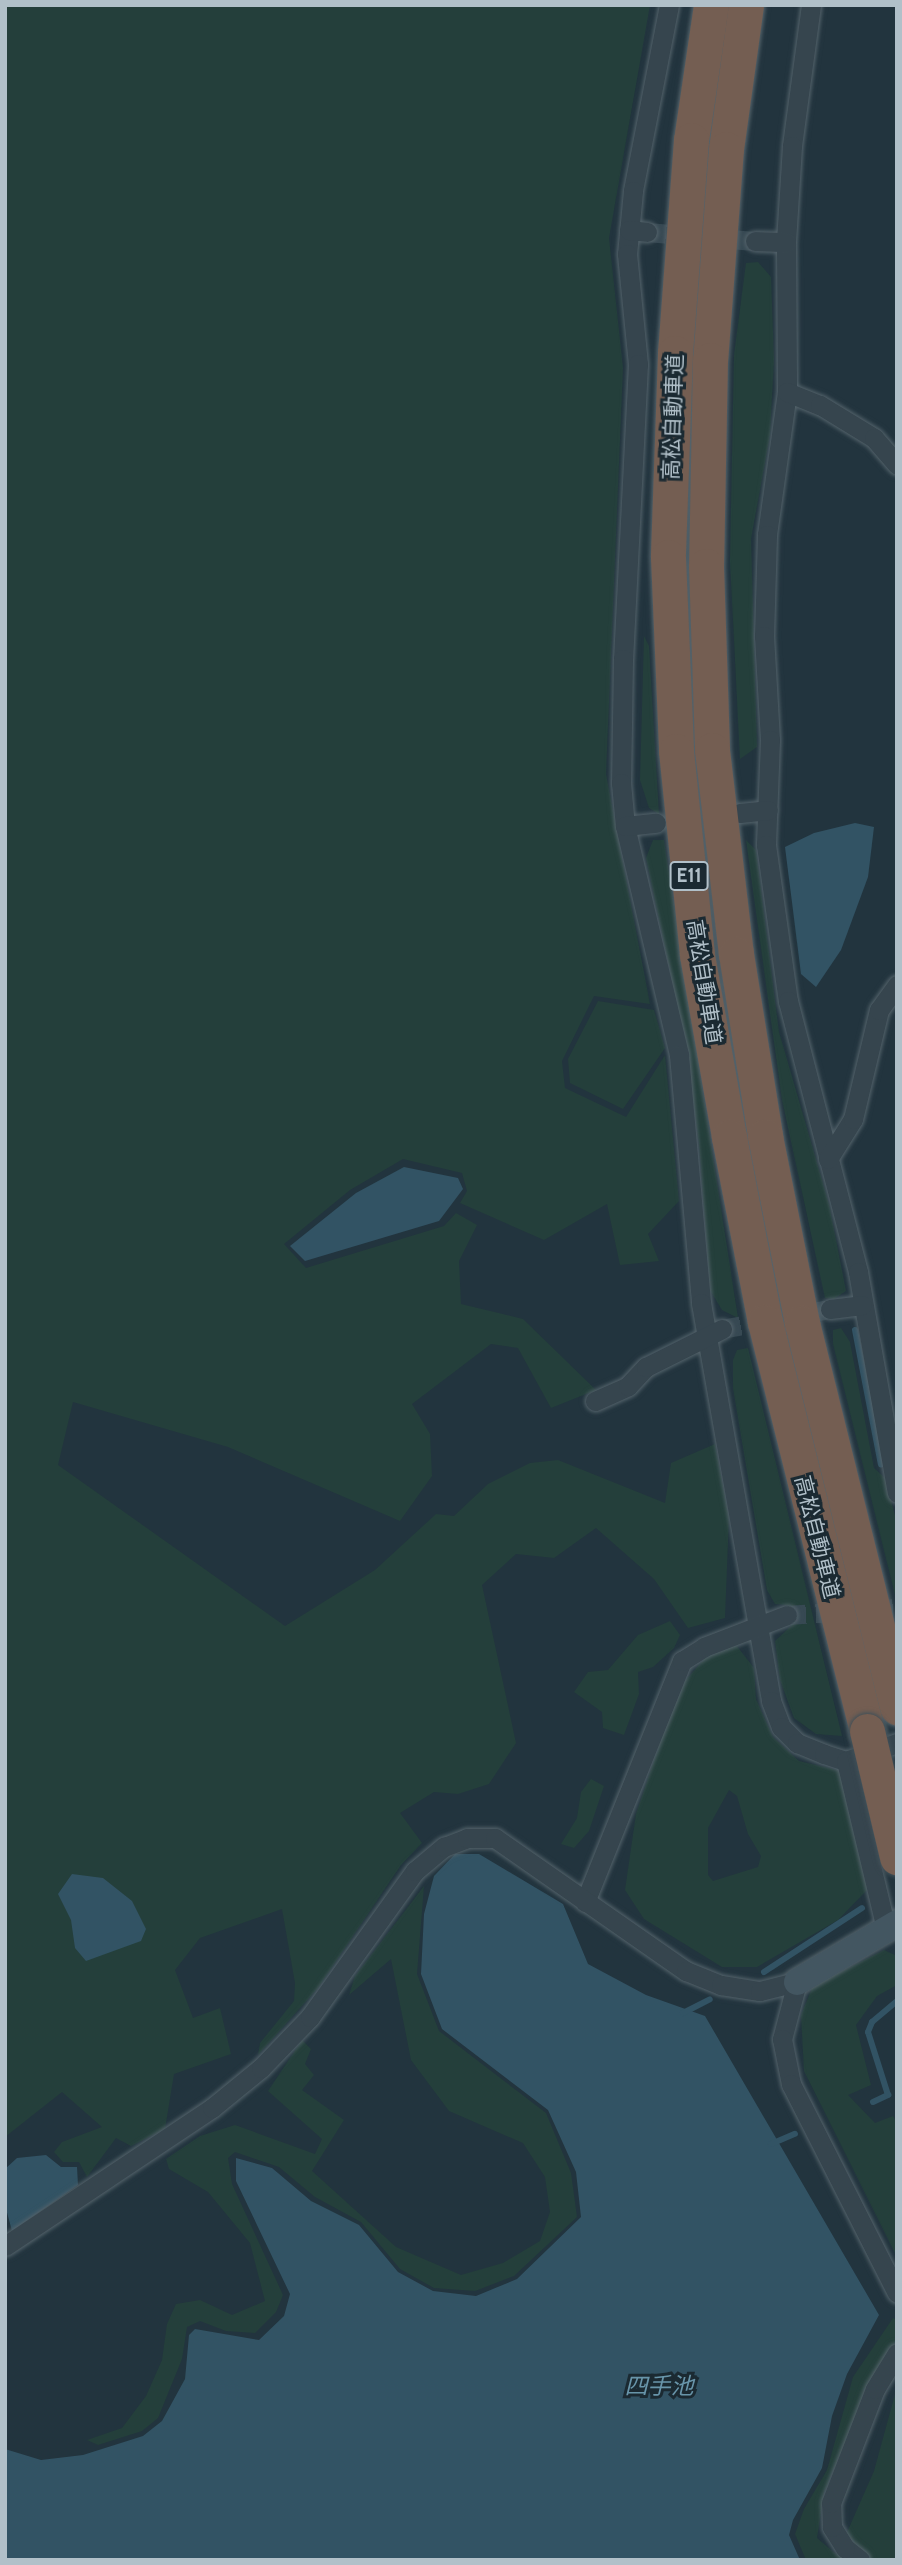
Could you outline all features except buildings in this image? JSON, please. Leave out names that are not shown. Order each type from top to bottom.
[{"type":"highway","name":"高松自動車道","points":[[711,5],[691,140],[675,353],[668,557],[676,751],[697,955],[765,1322],[882,1737],[897,1857]]},
{"type":"highway","name":"高松自動車道","points":[[746,5],[726,149],[710,360],[706,566],[712,750],[736,954],[765,1136],[802,1322],[897,1707]]},
{"type":"street","points":[[669,5],[632,191],[638,231],[627,254],[638,364],[624,659],[621,783],[625,826],[679,1055],[715,1331],[771,1701],[781,1727],[797,1743],[846,1761]]},
{"type":"street","points":[[811,5],[792,146],[786,242],[788,392],[767,535],[768,810],[765,845],[788,1001],[828,1159],[893,1440],[897,1493]]},
{"type":"street","points":[[755,241],[786,242]]},
{"type":"street","points":[[788,392],[820,405],[874,438],[897,464]]},
{"type":"street","points":[[740,813],[768,810]]},
{"type":"street","points":[[625,826],[656,823]]},
{"type":"street","points":[[828,1159],[853,1119],[879,1010],[897,985]]},
{"type":"street","points":[[830,1309],[862,1305]]},
{"type":"street","points":[[596,1401],[628,1386],[646,1367],[715,1331]]},
{"type":"street","points":[[585,1902],[682,1661],[704,1647],[787,1615]]},
{"type":"street","points":[[846,1761],[882,1737]]},
{"type":"street","points":[[5,2246],[212,2108],[261,2068],[310,2017],[415,1871],[444,1847],[467,1838],[495,1838],[585,1902],[641,1936],[686,1971],[721,1985],[760,1991],[797,1982],[892,1926],[846,1761]]},
{"type":"street","points":[[797,1982],[782,2039],[791,2084],[897,2293]]},
{"type":"street","points":[[860,2560],[845,2548],[832,2526],[831,2503],[875,2389],[897,2353]]},
{"type":"green space","points":[[5,5],[650,5],[609,238],[623,368],[606,774],[650,1004],[594,996],[562,1061],[565,1088],[626,1117],[665,1055],[679,1201],[648,1234],[659,1261],[620,1265],[607,1204],[544,1240],[460,1203],[467,1191],[462,1173],[403,1159],[350,1190],[284,1244],[306,1268],[444,1226],[456,1213],[477,1225],[459,1261],[461,1304],[523,1319],[596,1390],[551,1408],[518,1348],[491,1344],[412,1404],[430,1434],[432,1476],[400,1521],[228,1447],[73,1402],[58,1465],[285,1626],[375,1570],[436,1514],[454,1516],[488,1484],[530,1463],[558,1460],[665,1503],[671,1463],[715,1444],[729,1517],[725,1618],[688,1628],[654,1579],[596,1528],[554,1558],[516,1554],[482,1585],[516,1743],[489,1784],[458,1794],[434,1792],[400,1813],[422,1843],[401,1865],[318,1988],[258,2055],[260,2043],[294,2001],[295,1983],[282,1909],[200,1938],[175,1970],[193,2018],[220,2008],[231,2054],[174,2074],[165,2129],[131,2146],[116,2138],[87,2177],[79,2162],[63,2162],[54,2152],[62,2142],[102,2127],[62,2092],[5,2137]]},
{"type":"green space","points":[[758,262],[771,277],[774,359],[770,435],[751,539],[757,747],[740,759],[730,561],[734,355],[746,263]]},
{"type":"green space","points":[[644,636],[649,646],[659,814],[649,808],[640,780]]},
{"type":"green space","points":[[653,840],[664,840],[738,1318],[722,1310],[710,1290],[699,1144],[685,1042],[646,858]]},
{"type":"green space","points":[[746,840],[756,850],[779,1032],[829,1204],[846,1291],[834,1299],[825,1298],[782,1100]]},
{"type":"green space","points":[[598,1001],[654,1010],[665,1048],[623,1109],[570,1083],[568,1059]]},
{"type":"green space","points":[[841,1328],[850,1342],[874,1468],[885,1478],[897,1523],[897,1603],[833,1344],[833,1330]]},
{"type":"green space","points":[[748,1348],[842,1736],[816,1734],[794,1718],[780,1680],[775,1641],[791,1626],[787,1605],[775,1604],[767,1590],[733,1388],[733,1360],[737,1350]]},
{"type":"green space","points":[[670,1621],[680,1635],[674,1648],[653,1667],[638,1672],[639,1694],[624,1735],[603,1728],[602,1712],[574,1692],[588,1672],[608,1670],[638,1635]]},
{"type":"green space","points":[[736,1645],[754,1668],[756,1699],[773,1737],[799,1761],[841,1771],[867,1890],[838,1920],[757,1967],[722,1967],[644,1919],[625,1890],[636,1814],[678,1689],[706,1657]],"holes":[[[729,1790],[737,1796],[748,1834],[761,1856],[758,1867],[713,1881],[708,1875],[708,1828]]]},
{"type":"green space","points":[[591,1779],[604,1786],[589,1831],[574,1848],[561,1844],[577,1818],[581,1792]]},
{"type":"green space","points":[[424,1886],[417,1974],[439,2031],[546,2113],[571,2173],[577,2217],[514,2276],[475,2291],[434,2288],[400,2269],[361,2222],[315,2197],[279,2167],[235,2152],[228,2158],[232,2184],[283,2295],[276,2312],[255,2333],[226,2331],[200,2321],[187,2327],[182,2359],[158,2418],[142,2431],[98,2445],[87,2440],[122,2428],[146,2396],[162,2360],[167,2324],[176,2304],[200,2300],[232,2315],[265,2301],[250,2243],[208,2192],[169,2169],[166,2159],[200,2136],[235,2125],[315,2154],[322,2139],[268,2091],[302,2040],[311,2049],[305,2064],[314,2075],[302,2090],[344,2120],[312,2171],[396,2247],[461,2275],[503,2263],[540,2241],[550,2212],[545,2177],[523,2143],[449,2111],[411,2060],[391,1959],[349,1995],[355,1976]]},
{"type":"green space","points":[[884,1950],[897,1956],[897,1985],[877,1996],[856,2025],[871,2085],[848,2095],[875,2123],[893,2116],[897,2123],[897,2257],[804,2071],[801,2015],[813,1986]]},
{"type":"green space","points":[[893,2318],[897,2320],[897,2339],[871,2382],[824,2493],[817,2538],[837,2555],[874,2471],[897,2387],[897,2560],[806,2560],[795,2534],[804,2509],[827,2470],[853,2377]]},
{"type":"water","points":[[855,823],[874,827],[868,877],[841,950],[816,987],[801,974],[785,847],[814,833]]},
{"type":"water","points":[[404,1167],[458,1178],[463,1189],[439,1221],[305,1261],[290,1246],[356,1193]]},
{"type":"water","name":"四手池","points":[[455,1854],[479,1854],[563,1904],[588,1964],[646,1995],[705,2016],[879,2315],[847,2374],[832,2416],[822,2468],[793,2520],[789,2535],[800,2560],[5,2560],[5,2449],[41,2460],[83,2455],[143,2436],[162,2421],[185,2379],[189,2335],[195,2329],[259,2340],[284,2316],[290,2294],[236,2181],[236,2158],[272,2168],[311,2201],[359,2225],[398,2272],[433,2291],[476,2296],[517,2279],[581,2217],[576,2172],[548,2110],[442,2029],[421,1974],[424,1914],[434,1876]]},
{"type":"water","points":[[72,1874],[103,1878],[132,1901],[146,1929],[141,1941],[86,1961],[75,1948],[71,1920],[58,1894]]},
{"type":"water","points":[[46,2155],[61,2167],[77,2167],[78,2185],[12,2231],[5,2205],[5,2169],[17,2158]]},
{"type":"waterway","points":[[855,1330],[881,1465]]},
{"type":"waterway","points":[[764,1972],[862,1908]]},
{"type":"waterway","points":[[683,2013],[710,1999]]},
{"type":"waterway","points":[[873,2102],[888,2095],[868,2032],[872,2022],[897,2001]]},
{"type":"waterway","points":[[771,2144],[795,2134]]},
{"type":"tunnel","points":[[647,232],[755,241]]},
{"type":"tunnel","points":[[722,1329],[830,1309]]},
{"type":"tunnel","points":[[787,1615],[897,1608]]}]
